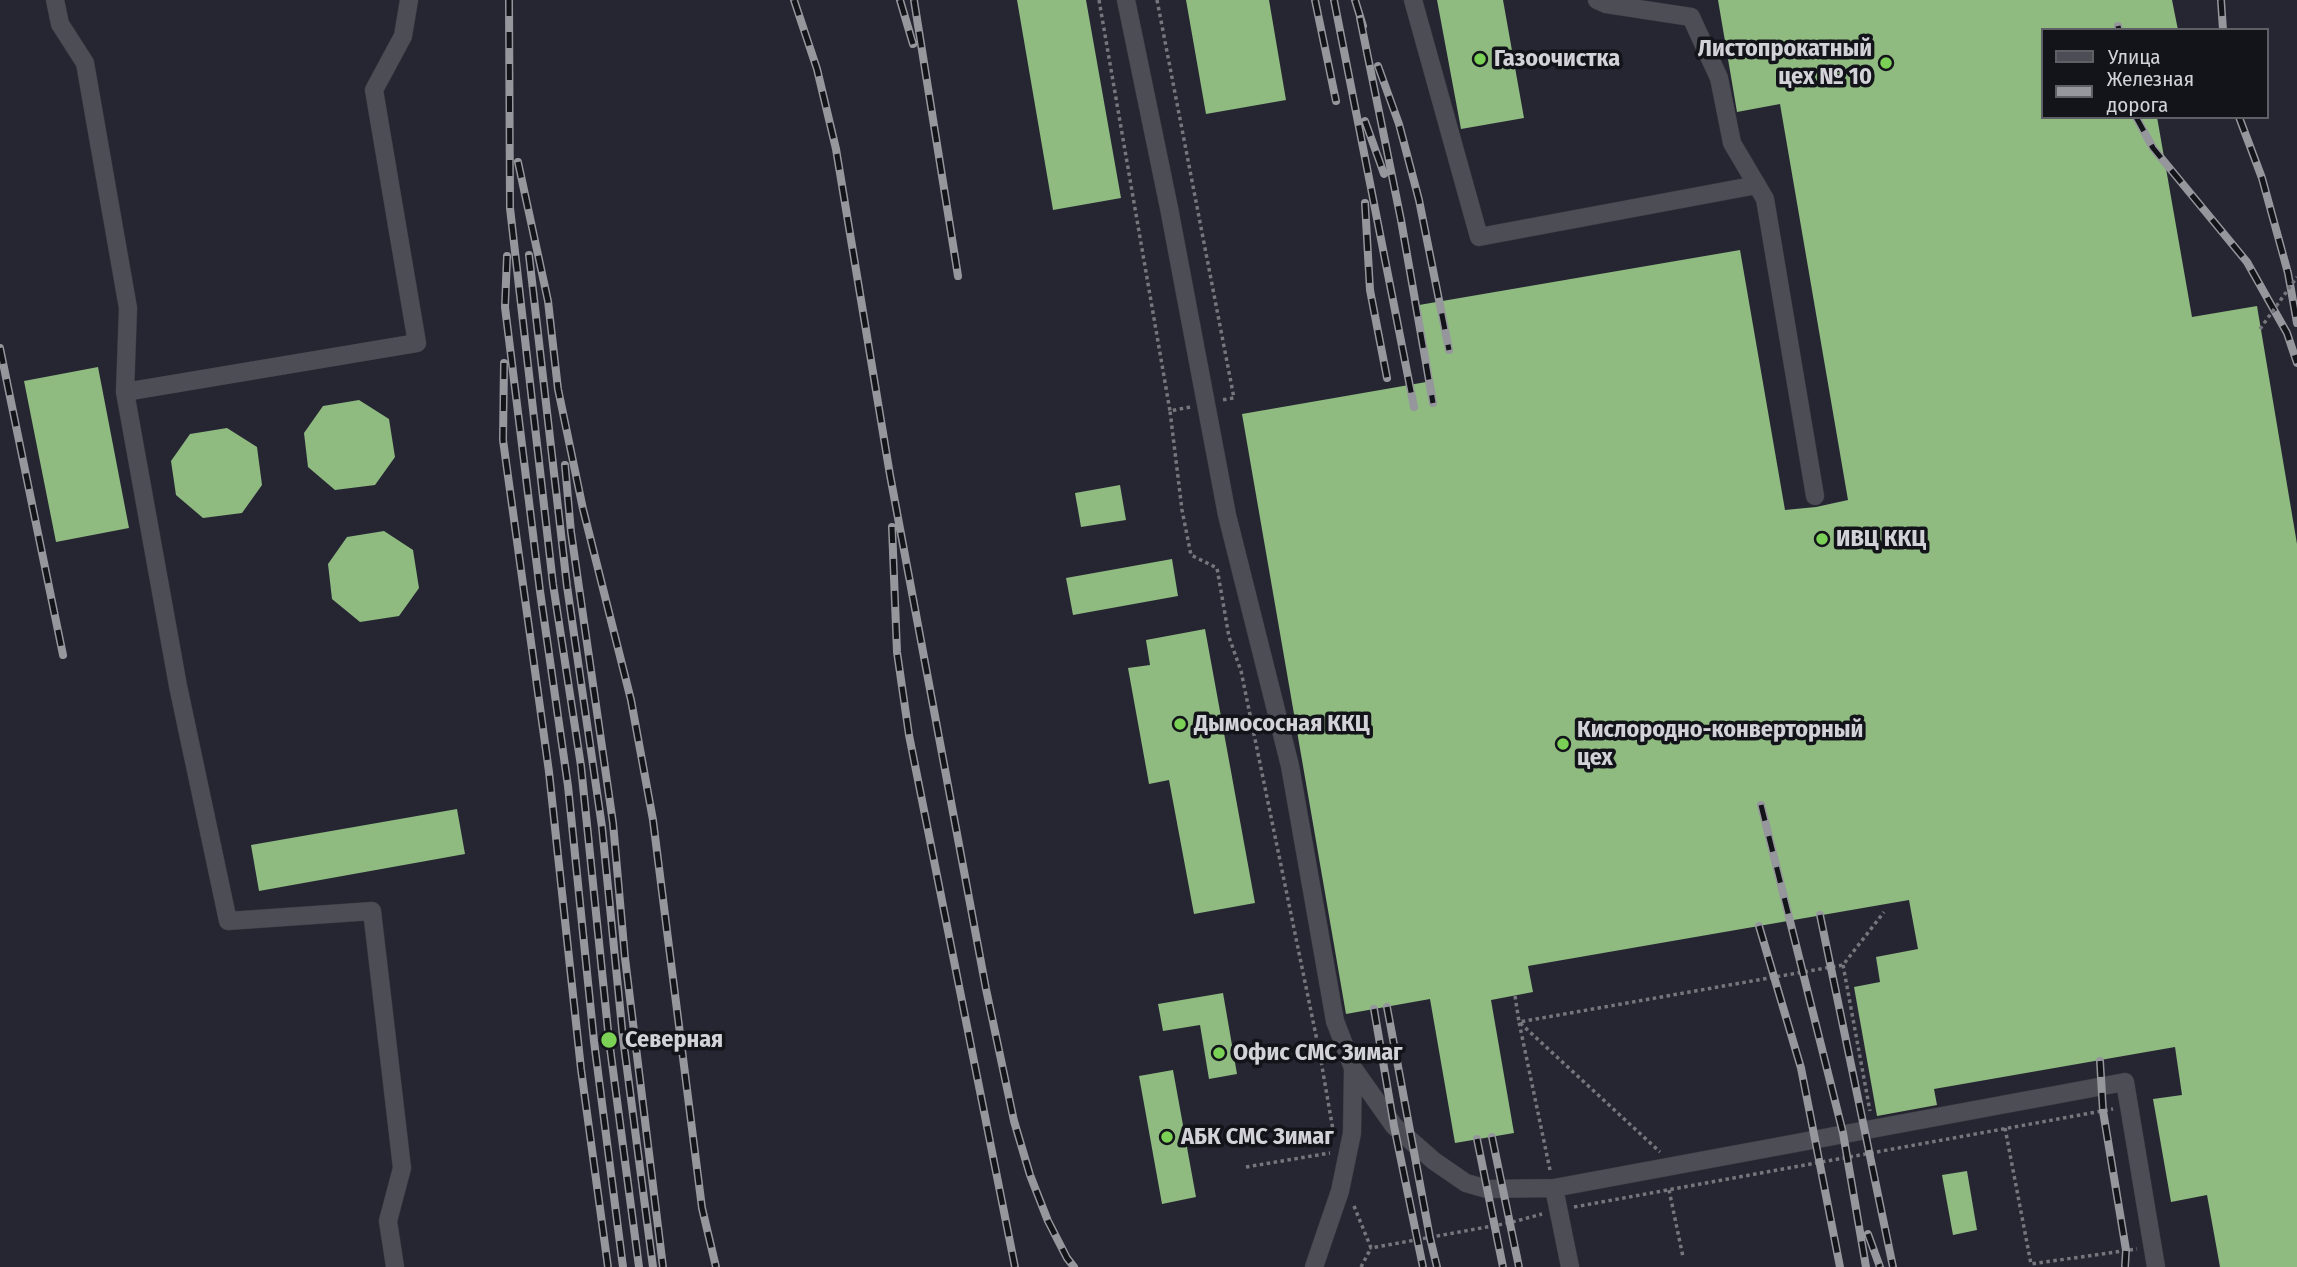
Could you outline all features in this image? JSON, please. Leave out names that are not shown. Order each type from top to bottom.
[{"type":"lane","points":[[55,0],[60,24],[85,63],[128,309],[125,392],[178,686],[228,921],[372,911],[402,1168],[387,1221],[395,1267]]},
{"type":"lane","points":[[125,392],[416,344],[374,90],[403,36],[409,0]]},
{"type":"lane","points":[[1126,0],[1227,516],[1290,766],[1335,1021],[1353,1068],[1394,1126],[1434,1161],[1466,1183],[1503,1190],[1554,1188],[2125,1082],[2156,1267]]},
{"type":"lane","points":[[1413,0],[1479,237],[1757,185]]},
{"type":"lane","points":[[1597,0],[1606,4],[1691,17],[1719,78],[1732,143],[1765,199],[1815,496]]},
{"type":"lane","points":[[1314,1267],[1340,1191],[1352,1133],[1353,1068]]},
{"type":"lane","points":[[1554,1188],[1570,1267]]},
{"type":"path","points":[[1099,0],[1170,411],[1182,510],[1191,555],[1217,568],[1229,637],[1241,671],[1320,1055],[1334,1137]]},
{"type":"path","points":[[1157,0],[1234,397],[1170,411]]},
{"type":"path","points":[[2260,329],[2297,278]]},
{"type":"path","points":[[1519,1022],[1843,965],[1884,912]]},
{"type":"path","points":[[1843,965],[1872,1128]]},
{"type":"path","points":[[1514,996],[1554,1188]]},
{"type":"path","points":[[1519,1022],[1661,1153],[1683,1257]]},
{"type":"path","points":[[1371,1248],[1509,1223],[1558,1210],[2120,1108]]},
{"type":"path","points":[[2005,1128],[2031,1266],[2143,1249]]},
{"type":"path","points":[[1327,1164],[1332,1145]]},
{"type":"path","points":[[1246,1167],[1330,1153]]},
{"type":"path","points":[[1340,1191],[1356,1195],[1354,1207],[1371,1248]]},
{"type":"path","points":[[1361,1267],[1371,1248]]},
{"type":"shaded area","points":[[0,0],[2297,0],[2297,1267],[0,1267]]},
{"type":"building","points":[[1017,0],[1086,0],[1121,198],[1053,210]]},
{"type":"building","points":[[1186,0],[1269,0],[1286,100],[1206,114]]},
{"type":"building","name":"Газоочистка","points":[[1437,0],[1503,0],[1524,118],[1461,129]]},
{"type":"building","points":[[1718,0],[2172,0],[2178,28],[2042,28],[2042,119],[2157,119],[2192,317],[2257,306],[2297,544],[2297,1267],[2220,1267],[2207,1195],[2171,1202],[2153,1099],[2182,1095],[2175,1047],[1934,1089],[1937,1105],[1877,1116],[1854,987],[1880,982],[1876,957],[1918,949],[1909,900],[1528,966],[1533,992],[1491,1000],[1514,1133],[1455,1143],[1430,999],[1346,1014],[1242,414],[1432,381],[1419,305],[1740,250],[1785,510],[1848,500],[1780,104],[1737,112]]},
{"type":"building","points":[[98,367],[129,528],[56,542],[24,381]]},
{"type":"building","points":[[359,400],[389,419],[395,457],[375,485],[335,490],[308,467],[304,433],[323,406]]},
{"type":"building","points":[[227,428],[257,447],[262,485],[242,513],[203,518],[176,495],[171,461],[190,434]]},
{"type":"building","points":[[1120,485],[1126,520],[1081,527],[1075,493]]},
{"type":"building","points":[[384,531],[413,550],[419,588],[399,616],[360,622],[332,599],[328,564],[347,537]]},
{"type":"building","points":[[1172,559],[1178,596],[1073,615],[1066,578]]},
{"type":"building","name":"Дымососная ККЦ","points":[[1205,629],[1255,903],[1194,914],[1169,780],[1149,784],[1128,668],[1150,665],[1146,640]]},
{"type":"building","points":[[457,809],[465,854],[259,891],[251,845]]},
{"type":"building","name":"Офис СМС Зимаг","points":[[1223,993],[1237,1074],[1209,1079],[1200,1025],[1163,1031],[1158,1004]]},
{"type":"building","name":"АБК СМС Зимаг","points":[[1173,1070],[1196,1197],[1162,1204],[1139,1076]]},
{"type":"building","points":[[1967,1171],[1977,1230],[1953,1235],[1942,1175]]},
{"type":"railway","points":[[509,0],[510,208],[553,584],[581,766],[609,1040],[639,1267]]},
{"type":"railway","points":[[794,0],[817,69],[836,149],[890,475],[986,989],[1014,1121],[1030,1175],[1048,1221],[1074,1267]]},
{"type":"railway","points":[[900,0],[913,44]]},
{"type":"railway","points":[[914,0],[958,276]]},
{"type":"railway","points":[[1315,0],[1336,101]]},
{"type":"railway","points":[[1334,0],[1414,407]]},
{"type":"railway","points":[[1355,0],[1363,26]]},
{"type":"railway","points":[[2221,0],[2223,28]]},
{"type":"railway","points":[[1360,18],[1401,220],[1433,403]]},
{"type":"railway","points":[[1378,66],[1399,124],[1419,200],[1449,350]]},
{"type":"railway","points":[[2137,119],[2153,148],[2247,262],[2287,333],[2297,363]]},
{"type":"railway","points":[[2240,119],[2262,178],[2288,273],[2297,323]]},
{"type":"railway","points":[[1365,121],[1384,174]]},
{"type":"railway","points":[[518,162],[548,301],[558,389],[583,509],[631,700],[653,820],[702,1208],[716,1267]]},
{"type":"railway","points":[[1365,203],[1370,290],[1387,378]]},
{"type":"railway","points":[[529,255],[567,586],[602,827],[623,1038],[653,1267]]},
{"type":"railway","points":[[507,256],[505,307],[540,591],[568,786],[594,1041],[623,1267]]},
{"type":"railway","points":[[0,348],[63,655]]},
{"type":"railway","points":[[504,363],[503,440],[549,772],[581,1069],[608,1267]]},
{"type":"railway","points":[[565,465],[571,532],[613,823],[625,958],[663,1267]]},
{"type":"railway","points":[[892,527],[897,652],[909,735],[1015,1267]]},
{"type":"railway","points":[[1761,805],[1843,1133],[1866,1267]]},
{"type":"railway","points":[[1820,915],[1893,1267]]},
{"type":"railway","points":[[1759,926],[1801,1068],[1840,1267]]},
{"type":"railway","points":[[1387,1007],[1437,1267]]},
{"type":"railway","points":[[1374,1009],[1394,1126],[1423,1267]]},
{"type":"railway","points":[[2100,1061],[2103,1111],[2126,1250],[2125,1267]]},
{"type":"railway","points":[[1492,1137],[1519,1267]]},
{"type":"railway","points":[[1477,1139],[1503,1267]]},
{"type":"railway","points":[[1868,1234],[1880,1267]]},
{"type":"place","name":"Газоочистка","points":[[1480,59]]},
{"type":"place","name":"Листопрокатный цех № 10","points":[[1886,63]]},
{"type":"place","name":"ИВЦ ККЦ","points":[[1822,539]]},
{"type":"place","name":"Дымососная ККЦ","points":[[1180,724]]},
{"type":"place","name":"Кислородно-конверторный цех","points":[[1563,744]]},
{"type":"place","name":"Северная","points":[[609,1040]]},
{"type":"place","name":"Офис СМС Зимаг","points":[[1219,1053]]},
{"type":"place","name":"АБК СМС Зимаг","points":[[1167,1137]]}]
